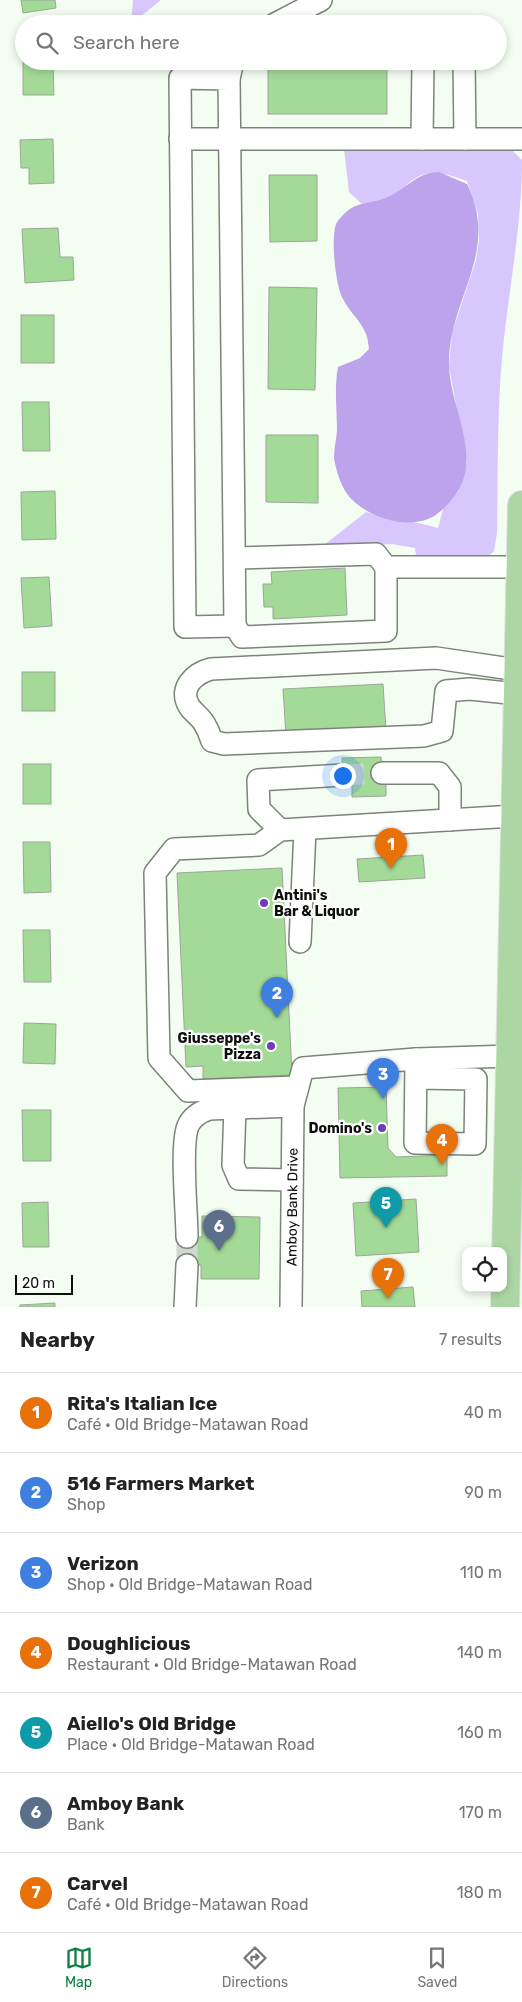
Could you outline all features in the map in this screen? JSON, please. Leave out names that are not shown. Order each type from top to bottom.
[{"type":"main road","points":[[505,1307],[514,1261],[510,1056],[515,816],[519,774],[517,682],[522,504]]},
{"type":"lane","points":[[293,15],[322,0]]},
{"type":"lane","points":[[235,558],[376,554],[386,567],[386,631],[242,637],[235,626],[231,70],[180,78],[180,139],[185,627],[235,626]]},
{"type":"lane","points":[[422,70],[422,139]]},
{"type":"lane","points":[[464,70],[465,139]]},
{"type":"lane","points":[[180,139],[522,139]]},
{"type":"lane","points":[[386,567],[520,567]]},
{"type":"lane","points":[[436,658],[517,682],[446,691],[442,731],[424,736],[224,744],[212,741],[206,726],[188,705],[186,696],[186,688],[196,674],[211,669],[436,658]]},
{"type":"lane","points":[[382,773],[439,773],[450,787],[450,820]]},
{"type":"lane","points":[[280,830],[259,809],[258,780],[334,776]]},
{"type":"lane","points":[[295,1096],[188,1091],[159,1058],[156,874],[174,850],[259,846],[280,830],[515,816]]},
{"type":"lane","points":[[300,942],[305,829]]},
{"type":"lane","points":[[295,1096],[303,1068],[416,1068],[510,1056]]},
{"type":"lane","points":[[187,1237],[185,1139],[188,1125],[200,1112],[209,1109],[235,1108],[295,1096]]},
{"type":"lane","name":"Amboy Bank Drive","points":[[290,1307],[295,1096]]},
{"type":"lane","points":[[235,1108],[233,1165],[239,1179],[292,1180]]},
{"type":"lane","points":[[185,1307],[187,1265]]},
{"type":"shaded area","points":[[133,0],[161,0],[142,15],[132,15]]},
{"type":"shaded area","points":[[344,149],[507,149],[513,151],[522,160],[520,210],[500,380],[497,533],[494,551],[490,555],[417,562],[415,548],[392,544],[319,549],[366,512],[438,528],[443,509],[458,492],[467,462],[449,367],[452,333],[476,260],[479,240],[478,214],[467,181],[445,174],[425,174],[411,181],[395,194],[381,200],[362,204],[349,192]]},
{"type":"shaded area","points":[[439,172],[467,184],[476,209],[478,232],[476,254],[456,318],[451,341],[449,366],[454,397],[466,445],[464,476],[458,491],[452,499],[445,507],[428,519],[417,522],[392,521],[358,505],[343,487],[335,465],[338,367],[360,358],[369,349],[367,337],[363,329],[345,303],[340,292],[334,258],[335,231],[338,221],[350,209],[360,204],[393,195],[423,175]]},
{"type":"building","points":[[21,0],[55,0],[56,8],[23,13]]},
{"type":"building","points":[[23,70],[53,70],[54,95],[23,95]]},
{"type":"building","points":[[268,70],[387,70],[387,114],[268,114]]},
{"type":"building","points":[[53,139],[54,183],[29,184],[29,168],[21,168],[20,140]]},
{"type":"building","points":[[269,175],[317,175],[317,241],[270,242]]},
{"type":"building","points":[[58,228],[60,257],[73,257],[74,280],[25,283],[22,229]]},
{"type":"building","points":[[269,287],[317,288],[315,390],[268,389]]},
{"type":"building","points":[[21,315],[54,315],[54,363],[21,363]]},
{"type":"building","points":[[22,402],[49,402],[50,451],[23,451]]},
{"type":"building","points":[[266,435],[318,435],[318,503],[266,502]]},
{"type":"building","points":[[55,491],[56,539],[22,540],[21,492]]},
{"type":"building","points":[[345,568],[347,615],[273,619],[273,607],[264,607],[263,584],[272,584],[271,572]]},
{"type":"building","points":[[49,577],[52,626],[24,628],[21,578]]},
{"type":"building","points":[[22,672],[55,672],[55,711],[22,711]]},
{"type":"building","points":[[383,684],[386,731],[286,736],[283,689]]},
{"type":"building","points":[[381,757],[383,784],[386,783],[386,796],[352,797],[352,785],[344,785],[342,758]]},
{"type":"building","points":[[23,764],[51,764],[51,804],[23,804]]},
{"type":"building","points":[[23,842],[50,842],[51,892],[24,893]]},
{"type":"building","points":[[423,855],[425,878],[359,882],[357,859]]},
{"type":"building","points":[[282,868],[292,1075],[203,1079],[203,1066],[186,1067],[177,873]]},
{"type":"building","points":[[23,930],[50,930],[51,982],[24,982]]},
{"type":"building","points":[[24,1023],[56,1024],[55,1064],[23,1063]]},
{"type":"building","points":[[386,1087],[388,1148],[396,1157],[447,1155],[447,1176],[340,1178],[338,1088]]},
{"type":"building","points":[[22,1110],[51,1110],[51,1161],[23,1161]]},
{"type":"building","points":[[416,1199],[419,1252],[356,1256],[353,1203]]},
{"type":"building","points":[[48,1202],[49,1247],[23,1247],[22,1203]]},
{"type":"building","points":[[202,1216],[260,1217],[259,1279],[201,1279],[201,1265],[178,1264],[178,1237],[202,1237]]},
{"type":"building","points":[[413,1287],[415,1307],[362,1307],[361,1291]]},
{"type":"building","points":[[55,1303],[55,1307],[20,1307],[20,1305]]},
{"type":"tunnel","points":[[343,775],[382,773]]},
{"type":"tunnel","points":[[187,1237],[187,1265]]},
{"type":"place","name":"Rita's Italian Ice","points":[[391,869]]},
{"type":"place","name":"Antini's Bar & Liquor","points":[[264,903]]},
{"type":"place","name":"516 Farmers Market","points":[[277,1018]]},
{"type":"place","name":"Giusseppe's Pizza","points":[[271,1046]]},
{"type":"place","name":"Verizon","points":[[383,1099]]},
{"type":"place","name":"Domino's","points":[[382,1128]]},
{"type":"place","name":"Doughlicious","points":[[442,1165]]},
{"type":"place","name":"Aiello's Old Bridge","points":[[386,1228]]},
{"type":"place","name":"Amboy Bank","points":[[219,1251]]},
{"type":"place","name":"Carvel","points":[[388,1299]]}]
